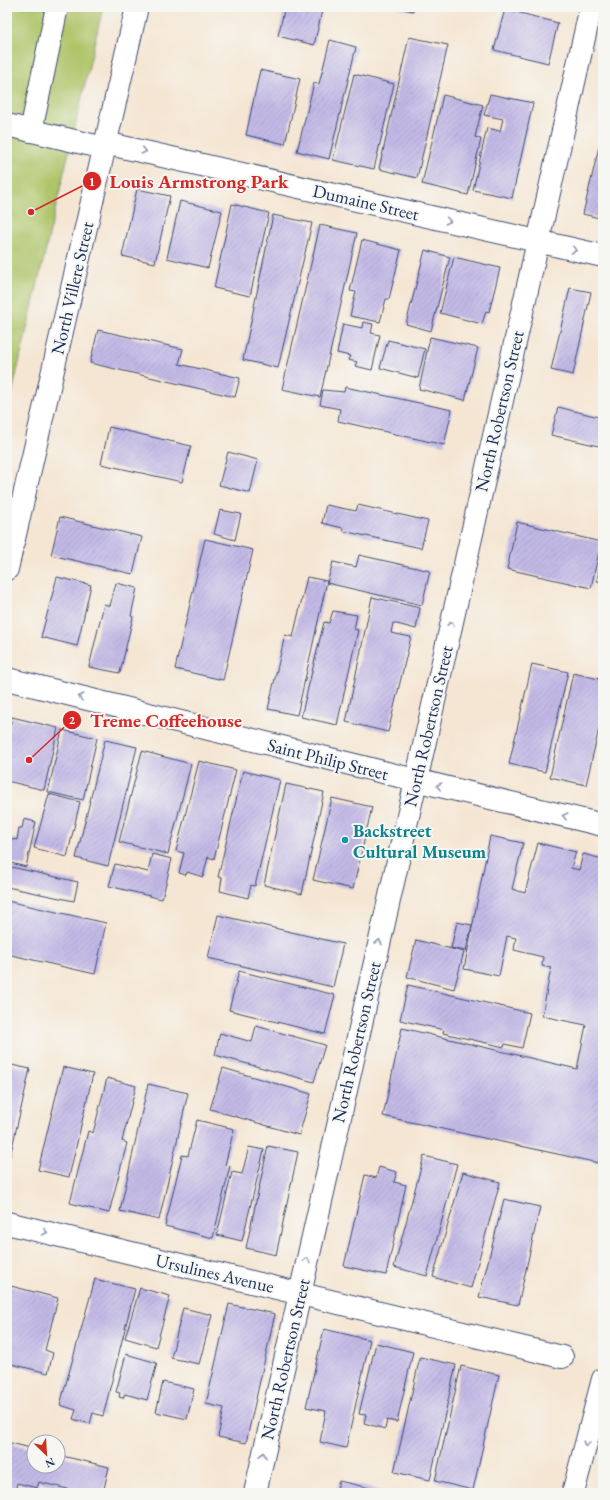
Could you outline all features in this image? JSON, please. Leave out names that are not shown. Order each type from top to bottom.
[{"type":"main road","points":[[30,131],[58,7]]},
{"type":"main road","name":"North Villere Street","points":[[7,570],[137,7]]},
{"type":"main road","name":"North Robertson Street","points":[[255,1493],[591,7]]},
{"type":"main road","name":"Dumaine Street","points":[[7,125],[30,131],[105,145],[603,256]]},
{"type":"main road","name":"Saint Philip Street","points":[[7,679],[603,825]]},
{"type":"main road","name":"Ursulines Avenue","points":[[7,1223],[562,1357]]},
{"type":"main road","points":[[573,1493],[603,1379]]},
{"type":"green space","points":[[7,7],[103,7],[7,414]]},
{"type":"building","points":[[285,7],[323,7],[314,45],[278,36]]},
{"type":"building","points":[[396,7],[414,7],[413,11]]},
{"type":"building","points":[[505,9],[558,23],[548,63],[494,50]]},
{"type":"building","points":[[409,37],[448,45],[417,178],[379,169]]},
{"type":"building","points":[[330,40],[356,47],[329,159],[297,151],[314,83],[319,84]]},
{"type":"building","points":[[260,70],[300,79],[285,144],[246,135]]},
{"type":"building","points":[[354,74],[394,84],[374,169],[333,160]]},
{"type":"building","points":[[490,94],[533,103],[512,198],[473,190],[487,128],[500,131],[503,119],[484,115]]},
{"type":"building","points":[[443,95],[483,105],[475,137],[481,139],[468,195],[422,184]]},
{"type":"building","points":[[603,134],[603,219],[583,214]]},
{"type":"building","points":[[137,189],[170,196],[155,263],[122,256]]},
{"type":"building","points":[[180,201],[222,211],[208,268],[167,258]]},
{"type":"building","points":[[232,204],[269,213],[250,296],[214,288]]},
{"type":"building","points":[[273,215],[312,223],[278,368],[243,360]]},
{"type":"building","points":[[320,225],[357,233],[320,397],[282,389]]},
{"type":"building","points":[[362,240],[401,250],[389,299],[386,299],[380,322],[350,316],[356,292],[350,291]]},
{"type":"building","points":[[425,250],[450,257],[431,331],[406,324]]},
{"type":"building","points":[[454,257],[500,268],[489,312],[486,311],[482,324],[440,313]]},
{"type":"building","points":[[570,288],[591,292],[573,375],[551,370]]},
{"type":"building","points":[[363,322],[373,324],[371,333],[380,335],[372,370],[355,366],[357,362],[348,360],[350,356],[337,353],[343,324],[362,328]]},
{"type":"building","points":[[98,330],[183,349],[179,364],[240,378],[235,397],[90,363]]},
{"type":"building","points":[[430,337],[478,348],[465,400],[419,389]]},
{"type":"building","points":[[388,340],[425,349],[418,378],[380,368]]},
{"type":"building","points":[[345,387],[452,410],[444,445],[338,421],[340,409],[320,405],[323,390],[344,392]]},
{"type":"building","points":[[558,407],[603,418],[603,447],[551,435]]},
{"type":"building","points":[[109,427],[191,446],[182,482],[101,464]]},
{"type":"building","points":[[228,452],[258,460],[250,493],[219,485]]},
{"type":"building","points":[[326,505],[356,511],[358,505],[428,521],[421,548],[343,531],[343,528],[322,523]]},
{"type":"building","points":[[220,510],[241,514],[235,540],[214,534]]},
{"type":"building","points":[[60,517],[142,537],[133,574],[51,555]]},
{"type":"building","points":[[517,522],[601,542],[591,588],[507,569]]},
{"type":"building","points":[[205,539],[253,550],[223,680],[175,669]]},
{"type":"building","points":[[359,555],[430,571],[422,605],[327,583],[333,562],[356,567]]},
{"type":"building","points":[[603,556],[603,582],[597,581]]},
{"type":"building","points":[[57,577],[91,585],[77,646],[41,637]]},
{"type":"building","points":[[307,577],[327,581],[297,715],[268,709],[285,635],[293,637]]},
{"type":"building","points":[[116,583],[137,588],[131,616],[133,617],[120,673],[89,667],[104,604],[110,606]]},
{"type":"building","points":[[372,597],[420,608],[416,629],[393,623],[391,633],[411,637],[388,732],[346,722]]},
{"type":"building","points":[[333,611],[357,615],[354,629],[358,630],[337,725],[301,717],[324,622],[329,623]]},
{"type":"building","points":[[532,664],[568,672],[545,772],[509,764]]},
{"type":"building","points":[[573,673],[603,680],[603,711],[586,785],[550,777]]},
{"type":"building","points":[[12,717],[58,728],[44,790],[7,781],[7,740]]},
{"type":"building","points":[[62,730],[97,738],[83,800],[48,792]]},
{"type":"building","points":[[105,740],[137,747],[108,866],[76,858]]},
{"type":"building","points":[[142,751],[191,764],[168,854],[119,842]]},
{"type":"building","points":[[199,761],[236,770],[214,859],[208,857],[203,877],[187,872],[186,875],[179,873],[184,853],[176,851]]},
{"type":"building","points":[[243,771],[280,780],[255,886],[251,885],[248,898],[220,891],[222,878],[218,877]]},
{"type":"building","points":[[286,784],[324,792],[302,894],[264,885]]},
{"type":"building","points":[[49,794],[80,802],[67,857],[34,848]]},
{"type":"building","points":[[332,798],[372,807],[353,889],[313,880]]},
{"type":"building","points":[[24,819],[36,822],[26,867],[7,862],[7,838],[17,840],[19,828],[22,828]]},
{"type":"building","points":[[490,836],[523,843],[512,889],[525,893],[538,843],[576,852],[571,868],[579,870],[583,854],[603,859],[603,1164],[383,1116],[402,1028],[577,1069],[586,1025],[542,1016],[551,968],[542,966],[543,957],[514,950],[516,938],[507,936],[499,976],[464,969]]},
{"type":"building","points":[[152,854],[172,859],[162,899],[109,886],[115,864],[148,872]]},
{"type":"building","points":[[7,866],[78,882],[74,901],[7,887]]},
{"type":"building","points":[[7,901],[106,923],[95,974],[7,954]]},
{"type":"building","points":[[218,915],[343,944],[333,987],[208,958]]},
{"type":"building","points":[[457,922],[472,925],[466,951],[451,948]]},
{"type":"building","points":[[416,940],[464,952],[454,989],[407,977]]},
{"type":"building","points":[[239,971],[335,995],[325,1034],[229,1010]]},
{"type":"building","points":[[408,985],[530,1013],[522,1048],[505,1044],[504,1047],[443,1033],[444,1030],[400,1020]]},
{"type":"building","points":[[256,1026],[325,1045],[314,1082],[215,1055],[220,1033],[252,1042]]},
{"type":"building","points":[[7,1064],[30,1069],[8,1165],[7,1164]]},
{"type":"building","points":[[63,1067],[93,1074],[69,1177],[38,1170]]},
{"type":"building","points":[[223,1068],[311,1094],[299,1135],[210,1109]]},
{"type":"building","points":[[107,1078],[136,1086],[122,1141],[127,1143],[109,1213],[70,1203],[88,1131],[93,1133]]},
{"type":"building","points":[[148,1084],[188,1093],[159,1220],[120,1211]]},
{"type":"building","points":[[197,1120],[234,1129],[225,1165],[230,1166],[213,1238],[165,1226],[182,1155],[188,1156]]},
{"type":"building","points":[[268,1146],[298,1152],[276,1255],[246,1248]]},
{"type":"building","points":[[249,1147],[264,1150],[242,1241],[217,1235],[232,1172],[242,1174]]},
{"type":"building","points":[[424,1156],[457,1164],[427,1276],[394,1267]]},
{"type":"building","points":[[379,1167],[397,1172],[394,1182],[406,1185],[386,1275],[344,1266],[365,1175],[376,1178]]},
{"type":"building","points":[[463,1172],[500,1182],[471,1288],[433,1277]]},
{"type":"building","points":[[504,1199],[540,1207],[518,1305],[479,1297]]},
{"type":"building","points":[[95,1279],[135,1289],[103,1416],[93,1413],[90,1424],[73,1419],[76,1410],[60,1405]]},
{"type":"building","points":[[7,1285],[58,1298],[45,1350],[53,1353],[48,1373],[7,1363]]},
{"type":"building","points":[[140,1288],[170,1296],[156,1347],[125,1338]]},
{"type":"building","points":[[229,1304],[275,1314],[246,1443],[218,1437],[224,1408],[206,1404]]},
{"type":"building","points":[[183,1308],[212,1315],[199,1364],[171,1358]]},
{"type":"building","points":[[324,1329],[370,1340],[346,1448],[320,1442],[326,1411],[306,1407]]},
{"type":"building","points":[[376,1343],[413,1352],[397,1422],[387,1420],[385,1429],[364,1423],[366,1415],[359,1414]]},
{"type":"building","points":[[126,1354],[157,1363],[147,1400],[125,1394],[123,1398],[119,1397],[120,1393],[116,1392]]},
{"type":"building","points":[[420,1357],[456,1365],[430,1480],[394,1472]]},
{"type":"building","points":[[461,1366],[499,1375],[473,1490],[435,1481]]},
{"type":"building","points":[[163,1382],[194,1389],[187,1419],[156,1412]]},
{"type":"building","points":[[7,1442],[26,1447],[26,1474],[66,1474],[66,1457],[109,1467],[103,1493],[84,1493],[39,1482],[37,1488],[17,1483],[15,1493],[7,1493]]},
{"type":"building","points":[[339,1481],[387,1492],[387,1493],[336,1493]]},
{"type":"place","name":"Louis Armstrong Park","points":[[31,212]]},
{"type":"place","name":"Treme Coffeehouse","points":[[29,760]]},
{"type":"place","name":"Backstreet Cultural Museum","points":[[345,840]]}]
